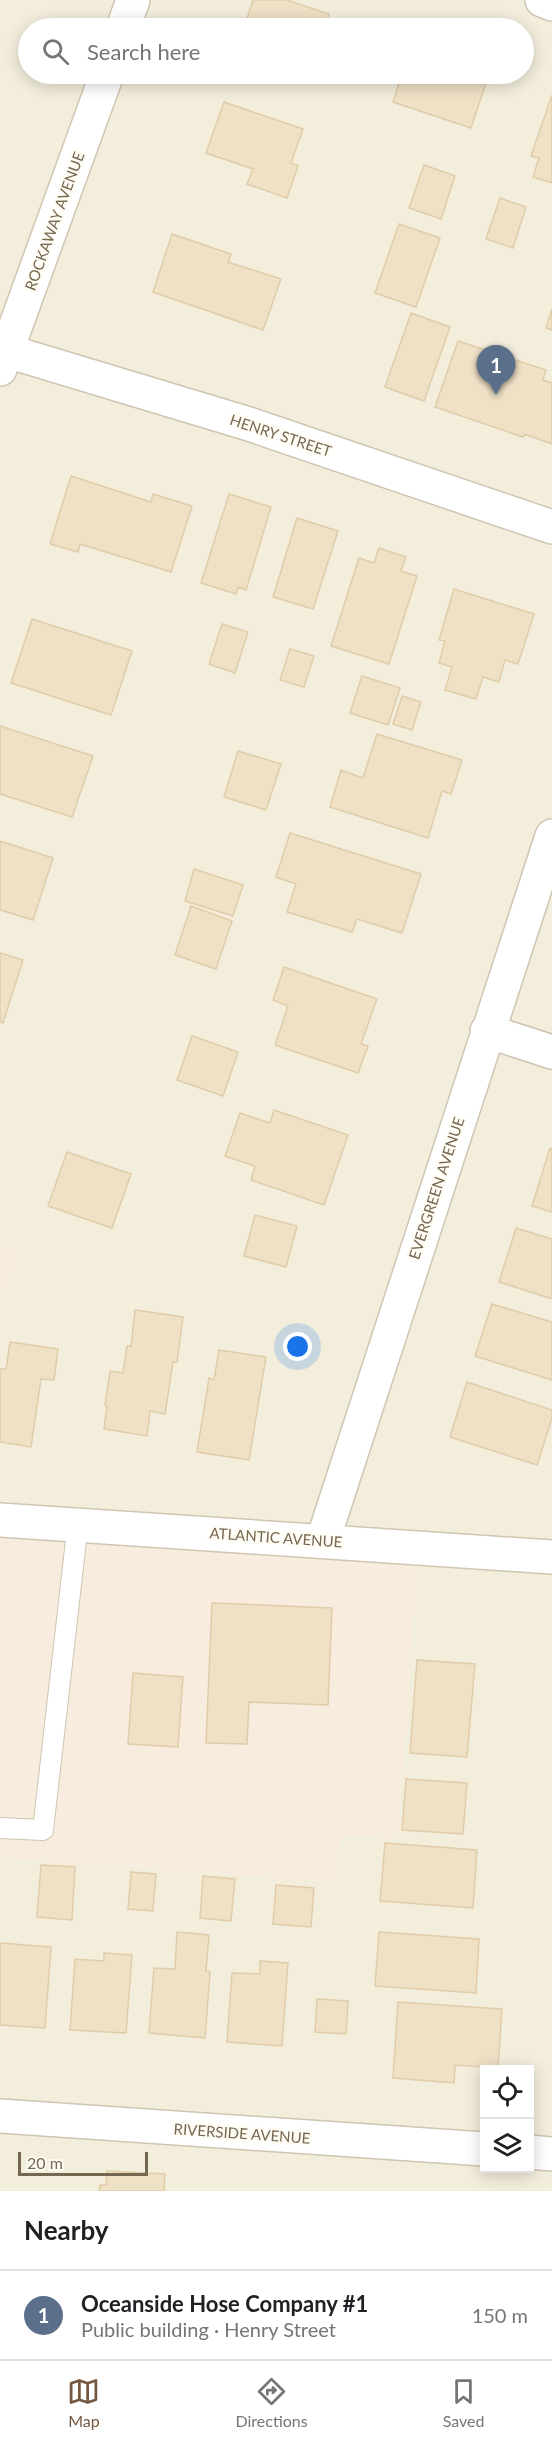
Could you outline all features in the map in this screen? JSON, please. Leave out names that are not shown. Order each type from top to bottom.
[{"type":"street","points":[[127,18],[133,0]]},
{"type":"street","points":[[542,0],[552,3]]},
{"type":"street","name":"ROCKAWAY AVENUE","points":[[3,360],[103,84]]},
{"type":"street","name":"HENRY STREET","points":[[3,360],[249,424],[552,527]]},
{"type":"street","name":"EVERGREEN AVENUE","points":[[323,1540],[487,1030],[552,836]]},
{"type":"street","points":[[487,1030],[552,1052]]},
{"type":"street","name":"ATLANTIC AVENUE","points":[[0,1520],[78,1523],[552,1557]]},
{"type":"street","name":"RIVERSIDE AVENUE","points":[[0,2116],[480,2149]]},
{"type":"street","points":[[534,2152],[552,2154]]},
{"type":"lane","points":[[0,1828],[43,1830],[78,1523]]},
{"type":"shaded area","points":[[0,0],[552,0],[552,2191],[0,2191],[0,1858],[336,1882],[340,1835],[0,1524],[0,1307],[20,1249],[0,1247]]},
{"type":"shaded area","points":[[0,1247],[20,1249],[0,1307]]},
{"type":"shaded area","points":[[0,1524],[417,1556],[398,1838],[340,1835],[336,1882],[0,1858]]},
{"type":"building","points":[[253,0],[287,0],[329,14],[328,18],[247,18]]},
{"type":"building","points":[[399,84],[486,84],[471,128],[393,102]]},
{"type":"building","points":[[552,95],[552,183],[533,177],[539,158],[531,156]]},
{"type":"building","points":[[224,102],[303,129],[291,163],[298,166],[287,198],[247,184],[253,169],[206,153]]},
{"type":"building","points":[[424,165],[455,176],[441,219],[409,208]]},
{"type":"building","points":[[500,198],[526,207],[513,248],[486,239]]},
{"type":"building","points":[[399,224],[440,238],[416,307],[375,293]]},
{"type":"building","points":[[172,234],[231,254],[228,262],[281,279],[263,330],[153,292]]},
{"type":"building","points":[[552,309],[552,330],[546,328]]},
{"type":"building","points":[[411,313],[450,327],[424,401],[385,387]]},
{"type":"building","points":[[458,341],[546,370],[543,380],[552,383],[552,444],[524,434],[523,437],[435,407]]},
{"type":"building","points":[[71,476],[151,502],[153,494],[192,506],[171,572],[80,544],[78,552],[50,544]]},
{"type":"building","points":[[229,494],[271,507],[246,590],[238,587],[236,594],[201,583]]},
{"type":"building","points":[[297,518],[338,531],[313,609],[273,597]]},
{"type":"building","points":[[379,548],[406,557],[401,571],[417,576],[389,664],[331,646],[359,558],[374,563]]},
{"type":"building","points":[[454,589],[534,614],[518,664],[505,660],[499,682],[483,677],[476,699],[445,690],[452,667],[439,663],[445,641],[439,640]]},
{"type":"building","points":[[32,619],[132,651],[111,715],[11,683]]},
{"type":"building","points":[[222,624],[248,632],[235,673],[209,664]]},
{"type":"building","points":[[290,649],[314,656],[304,687],[280,680]]},
{"type":"building","points":[[362,676],[400,688],[388,725],[350,713]]},
{"type":"building","points":[[402,696],[421,702],[412,730],[393,724]]},
{"type":"building","points":[[0,726],[93,756],[72,817],[0,794]]},
{"type":"building","points":[[377,734],[462,760],[451,794],[442,791],[428,838],[330,807],[341,770],[363,778]]},
{"type":"building","points":[[238,751],[281,764],[266,810],[224,797]]},
{"type":"building","points":[[290,833],[421,874],[402,933],[357,919],[352,932],[287,912],[296,884],[276,877]]},
{"type":"building","points":[[0,841],[53,858],[33,920],[0,910]]},
{"type":"building","points":[[194,869],[243,885],[233,916],[185,901]]},
{"type":"building","points":[[191,906],[232,921],[216,969],[175,955]]},
{"type":"building","points":[[0,953],[23,960],[3,1023],[0,1022]]},
{"type":"building","points":[[284,967],[377,999],[361,1044],[368,1046],[358,1073],[275,1045],[288,1006],[273,1000]]},
{"type":"building","points":[[192,1036],[238,1052],[223,1096],[177,1080]]},
{"type":"building","points":[[274,1110],[348,1135],[324,1205],[251,1180],[255,1166],[225,1156],[240,1113],[270,1123]]},
{"type":"building","points":[[550,1148],[552,1149],[552,1212],[532,1206]]},
{"type":"building","points":[[67,1152],[131,1174],[112,1228],[48,1206]]},
{"type":"building","points":[[255,1215],[297,1226],[286,1267],[244,1256]]},
{"type":"building","points":[[516,1228],[552,1239],[552,1299],[499,1282]]},
{"type":"building","points":[[492,1304],[552,1322],[552,1380],[475,1356]]},
{"type":"building","points":[[135,1310],[183,1317],[177,1362],[173,1362],[165,1414],[150,1411],[147,1436],[104,1429],[110,1371],[123,1373],[127,1346],[131,1346]]},
{"type":"building","points":[[10,1342],[58,1349],[54,1380],[41,1379],[31,1447],[0,1442],[0,1369],[6,1369]]},
{"type":"building","points":[[219,1350],[266,1357],[249,1460],[197,1452],[209,1378],[214,1380]]},
{"type":"building","points":[[467,1382],[552,1410],[552,1418],[537,1465],[450,1437]]},
{"type":"building","points":[[212,1603],[332,1608],[328,1705],[249,1702],[247,1744],[206,1743]]},
{"type":"building","points":[[417,1660],[475,1664],[467,1757],[410,1753]]},
{"type":"building","points":[[133,1673],[183,1677],[178,1747],[128,1744]]},
{"type":"building","points":[[406,1779],[467,1783],[463,1834],[402,1830]]},
{"type":"building","points":[[385,1843],[477,1850],[473,1908],[380,1901]]},
{"type":"building","points":[[41,1865],[75,1867],[72,1920],[37,1917]]},
{"type":"building","points":[[131,1872],[156,1874],[153,1911],[128,1909]]},
{"type":"building","points":[[203,1876],[235,1879],[231,1921],[200,1918]]},
{"type":"building","points":[[276,1885],[314,1888],[311,1927],[273,1924]]},
{"type":"building","points":[[177,1932],[209,1935],[206,1971],[210,1972],[205,2038],[149,2033],[154,1968],[175,1969]]},
{"type":"building","points":[[379,1932],[479,1939],[476,1993],[375,1986]]},
{"type":"building","points":[[0,1943],[51,1947],[45,2028],[0,2025]]},
{"type":"building","points":[[104,1953],[132,1955],[126,2033],[70,2030],[75,1959],[104,1961]]},
{"type":"building","points":[[260,1961],[288,1963],[282,2046],[227,2042],[232,1973],[260,1974]]},
{"type":"building","points":[[317,1999],[348,2001],[346,2034],[315,2032]]},
{"type":"building","points":[[398,2002],[502,2009],[498,2065],[455,2065],[454,2083],[393,2078]]},
{"type":"building","points":[[107,2171],[165,2174],[164,2191],[99,2191],[100,2185],[106,2185]]},
{"type":"place","name":"Oceanside Hose Company #1","points":[[496,395]]}]
